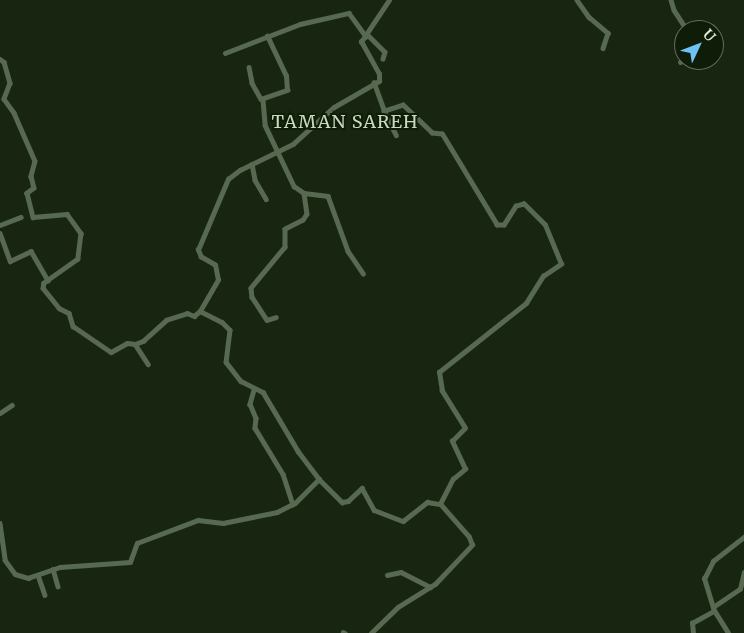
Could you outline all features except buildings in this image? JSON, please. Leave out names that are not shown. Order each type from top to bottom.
[{"type":"street","points":[[0,59],[4,62],[10,82],[4,99],[35,161],[31,176],[34,188],[27,193],[33,217],[67,214],[82,233],[78,259],[48,280],[43,286],[45,293],[69,313],[75,327],[110,351],[127,343],[135,344],[166,320],[187,313],[194,316],[200,311],[218,280],[215,265],[198,253],[204,229],[228,179],[303,137],[334,107],[374,83],[380,76],[361,44],[389,0]]},
{"type":"street","points":[[577,0],[589,17],[608,33],[603,48]]},
{"type":"street","points":[[671,0],[674,10],[680,20]]},
{"type":"street","points":[[225,54],[267,36],[349,13],[367,35],[385,52],[383,59]]},
{"type":"street","points":[[263,100],[289,87],[267,36]]},
{"type":"street","points":[[250,67],[252,83],[263,100],[265,125],[296,190],[328,196],[348,251],[364,273]]},
{"type":"street","points":[[374,83],[384,111],[396,135]]},
{"type":"street","points":[[384,111],[403,105],[432,133],[442,134],[498,225],[504,225],[516,206],[524,204],[545,225],[561,262],[543,276],[526,303],[463,350],[437,374],[442,391],[465,428],[452,441],[466,467],[453,479],[440,504]]},
{"type":"street","points":[[252,164],[255,180],[266,199]]},
{"type":"street","points":[[276,317],[267,320],[250,292],[258,277],[285,247],[283,232],[306,218],[304,193]]},
{"type":"street","points":[[0,225],[21,217]]},
{"type":"street","points":[[0,233],[10,261],[31,251],[48,280]]},
{"type":"street","points":[[200,311],[222,322],[230,330],[226,362],[241,381],[254,390],[263,392],[298,451],[319,479],[342,502],[348,501],[361,488],[371,508],[403,520],[426,502],[440,504],[473,543],[471,549],[430,588],[398,607],[371,633]]},
{"type":"street","points":[[135,344],[148,364]]},
{"type":"street","points":[[254,390],[250,404],[256,418],[254,427],[283,474],[293,504]]},
{"type":"street","points":[[0,413],[12,405]]},
{"type":"street","points":[[0,523],[1,548],[11,568],[23,577],[38,575],[53,570],[104,561],[130,562],[137,543],[198,520],[223,523],[277,512],[293,504],[319,479]]},
{"type":"street","points":[[728,633],[714,609],[704,582],[707,572],[717,557],[744,537]]},
{"type":"street","points":[[53,570],[58,586]]},
{"type":"street","points":[[387,575],[401,572],[430,588]]},
{"type":"street","points":[[693,633],[692,622],[714,609],[740,589],[744,572]]},
{"type":"street","points":[[38,575],[45,595]]},
{"type":"district","name":"TAMAN SAREH","points":[[345,122]]}]
